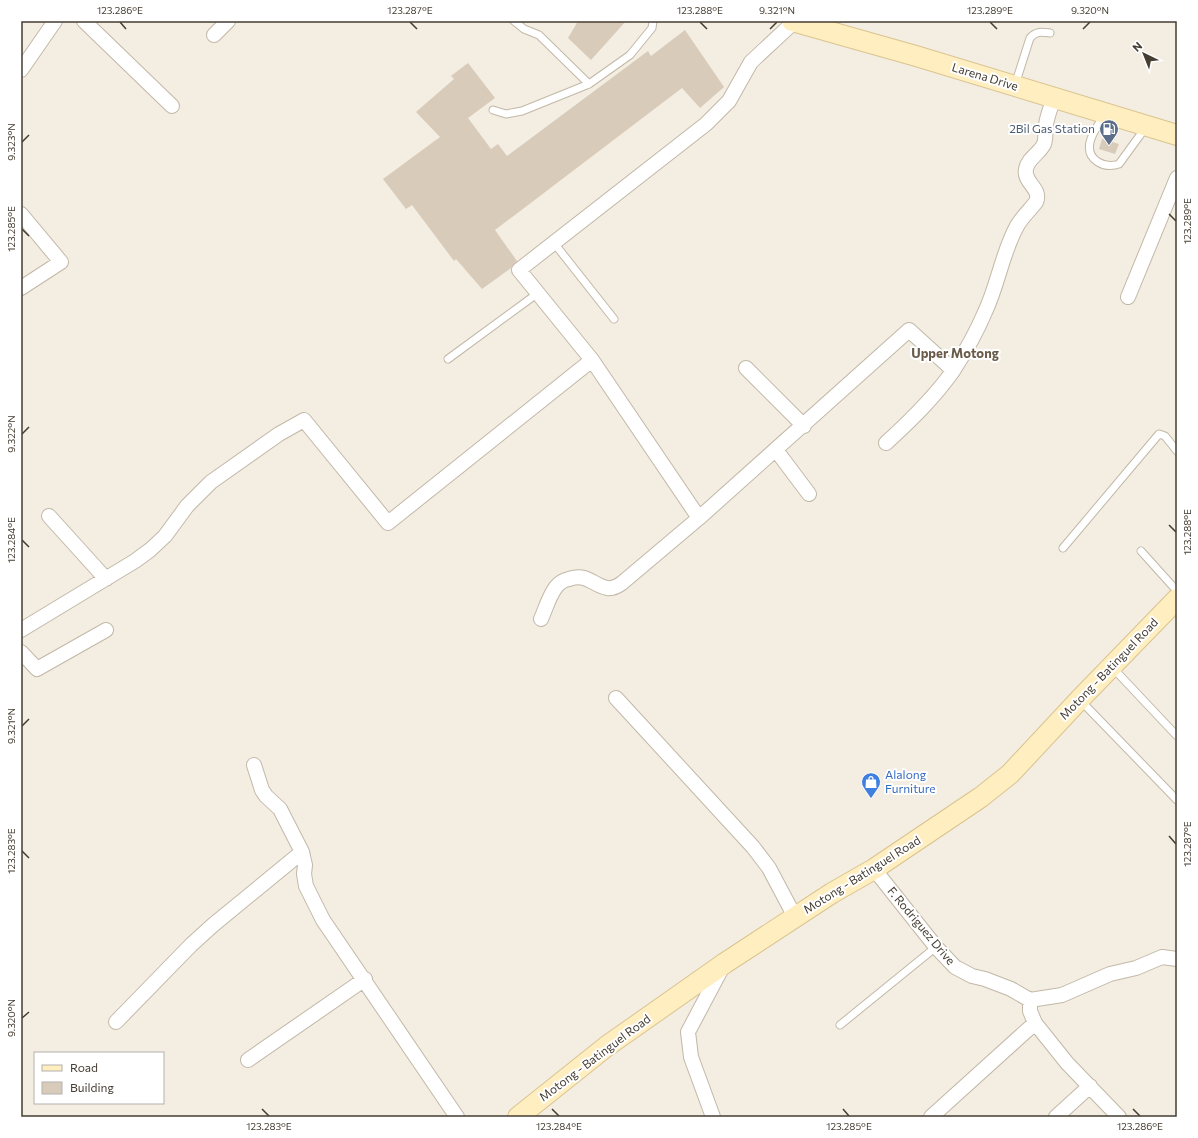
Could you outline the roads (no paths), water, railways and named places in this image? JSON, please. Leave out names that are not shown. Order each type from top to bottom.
[{"type":"street","points":[[21,70],[54,21]]},
{"type":"street","points":[[84,21],[172,106]]},
{"type":"street","points":[[214,35],[228,21]]},
{"type":"street","points":[[700,518],[592,360],[519,270],[706,124],[729,101],[751,62],[793,21]]},
{"type":"street","name":"Larena Drive","points":[[793,21],[916,56],[1014,87],[1177,135]]},
{"type":"street","points":[[886,443],[916,416],[942,386],[953,370],[985,312],[1017,225],[1038,198],[1038,193],[1028,179],[1026,167],[1044,144],[1046,122],[1054,98]]},
{"type":"street","points":[[1128,297],[1177,178]]},
{"type":"street","points":[[21,214],[61,262],[21,288]]},
{"type":"street","points":[[541,619],[557,586],[565,580],[577,576],[588,578],[608,588],[615,587],[700,518],[909,330],[953,370]]},
{"type":"street","points":[[21,630],[136,561],[165,536],[187,506],[211,482],[278,434],[304,420],[388,523],[592,360]]},
{"type":"street","points":[[746,368],[804,426]]},
{"type":"street","points":[[776,450],[809,494]]},
{"type":"street","points":[[49,516],[106,579]]},
{"type":"street","name":"Motong - Batinguel Road","points":[[518,1117],[608,1046],[725,963],[832,893],[874,869],[981,797],[1010,774],[1177,599]]},
{"type":"street","points":[[21,652],[37,669],[106,630]]},
{"type":"street","points":[[616,698],[753,847],[769,868],[795,917]]},
{"type":"street","points":[[254,765],[262,790],[280,809],[302,852],[305,865],[304,874],[306,886],[313,901],[335,939],[365,979],[457,1117]]},
{"type":"street","points":[[116,1022],[213,925],[302,852]]},
{"type":"street","name":"F. Rodriguez Drive","points":[[874,869],[936,947],[955,967],[972,976],[985,979],[1011,989],[1030,1000]]},
{"type":"street","points":[[1119,1117],[1067,1063],[1035,1023],[1030,1011],[1030,1000],[1062,995],[1110,974],[1136,968],[1162,957],[1177,959]]},
{"type":"street","points":[[712,1117],[691,1057],[688,1032],[725,963]]},
{"type":"street","points":[[248,1060],[365,979]]},
{"type":"street","points":[[931,1117],[1035,1023]]},
{"type":"street","points":[[1056,1117],[1090,1086]]},
{"type":"lane","points":[[514,21],[524,29],[540,35],[590,84]]},
{"type":"lane","points":[[493,110],[506,114],[522,111],[590,84],[630,55],[652,28],[653,21]]},
{"type":"lane","points":[[1014,87],[1030,38],[1034,33],[1050,33]]},
{"type":"lane","points":[[1105,114],[1090,140],[1089,146],[1093,158],[1102,165],[1108,166],[1119,164],[1147,126]]},
{"type":"lane","points":[[554,243],[614,319]]},
{"type":"lane","points":[[448,359],[538,293]]},
{"type":"lane","points":[[1063,548],[1159,434],[1165,436],[1177,451]]},
{"type":"lane","points":[[1141,551],[1177,591]]},
{"type":"lane","points":[[1112,667],[1177,736]]},
{"type":"lane","points":[[1080,699],[1177,800]]},
{"type":"lane","points":[[840,1025],[936,947]]},
{"type":"place","name":"2Bil Gas Station","points":[[1109,146]]},
{"type":"place","name":"Alalong Furniture","points":[[871,799]]},
{"type":"district","name":"Upper Motong","points":[[955,353]]}]
